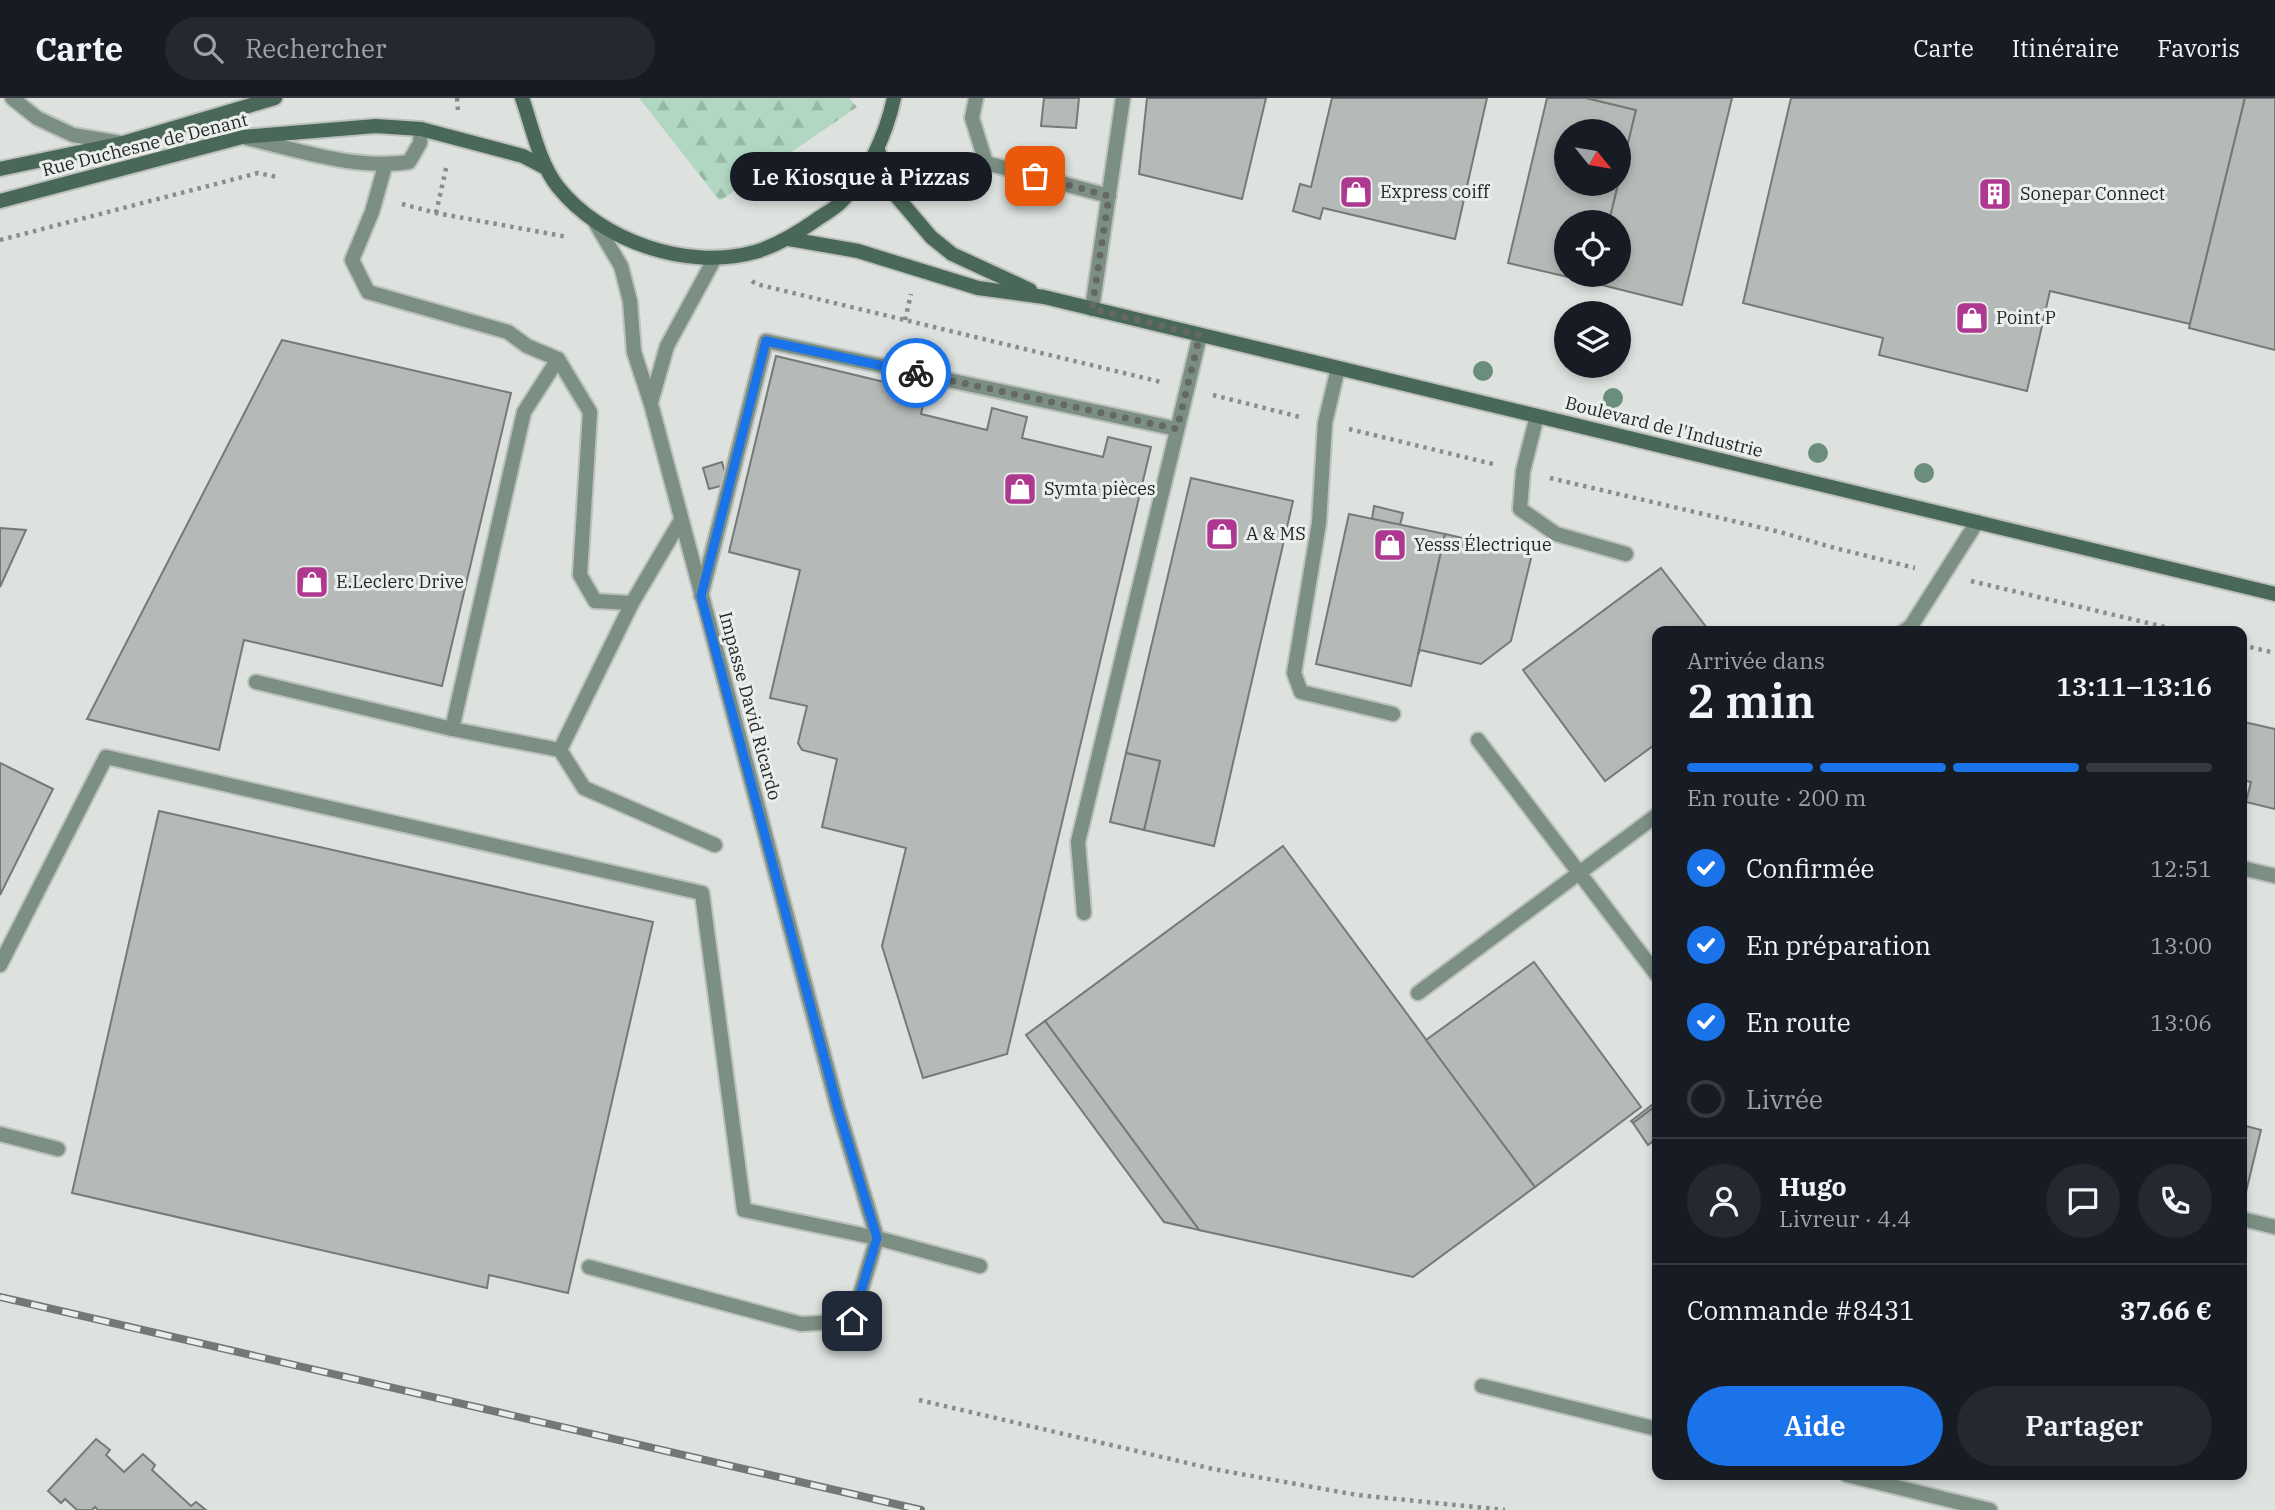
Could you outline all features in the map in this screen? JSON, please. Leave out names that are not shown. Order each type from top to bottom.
[{"type":"main road","name":"Rue Duchesne de Denant","points":[[0,169],[123,143],[275,98]]},
{"type":"main road","points":[[522,98],[546,168],[557,187],[596,224],[653,251],[715,258],[753,253],[789,239],[841,202],[878,150],[894,98]]},
{"type":"main road","name":"Rue Duchesne de Denant","points":[[0,201],[242,137],[376,126],[421,129],[523,156],[546,168]]},
{"type":"main road","name":"Boulevard de l'Industrie","points":[[878,150],[897,197],[931,237],[952,254],[1044,297]]},
{"type":"main road","name":"Boulevard de l'Industrie","points":[[789,239],[858,251],[978,289],[1044,297],[2275,594]]},
{"type":"street","points":[[12,98],[37,118],[72,135],[123,143]]},
{"type":"street","points":[[976,98],[972,118],[986,163],[1109,196]]},
{"type":"street","points":[[1092,309],[1123,98]]},
{"type":"street","points":[[242,137],[338,159],[385,166],[409,162],[420,143],[421,129]]},
{"type":"street","points":[[385,166],[377,198],[352,260],[368,292],[508,332],[527,346],[558,359],[590,412],[580,575],[596,601],[632,603]]},
{"type":"street","name":"Impasse David Ricardo","points":[[596,224],[621,266],[630,301],[634,352],[651,404],[838,1109],[877,1238]]},
{"type":"street","name":"Impasse David Ricardo","points":[[651,404],[667,346],[715,258]]},
{"type":"street","points":[[1084,913],[1079,842],[1200,335]]},
{"type":"street","points":[[701,596],[766,341],[1177,429]]},
{"type":"street","points":[[452,729],[524,412],[558,359]]},
{"type":"street","points":[[1338,368],[1325,423],[1319,523],[1294,673],[1301,692],[1393,714]]},
{"type":"street","points":[[1536,416],[1523,471],[1520,509],[1556,534],[1626,554]]},
{"type":"street","points":[[560,750],[632,603],[681,520]]},
{"type":"street","points":[[1911,626],[1977,522]]},
{"type":"street","points":[[256,682],[452,729],[560,750],[584,788],[715,845]]},
{"type":"street","points":[[1478,740],[1652,968]]},
{"type":"street","points":[[0,965],[106,757],[702,893],[744,1210],[877,1238],[980,1266]]},
{"type":"street","points":[[1418,993],[1652,819]]},
{"type":"street","points":[[2247,869],[2275,876]]},
{"type":"street","points":[[0,1134],[58,1149]]},
{"type":"street","points":[[2247,1220],[2275,1227]]},
{"type":"street","points":[[589,1267],[802,1324],[852,1321],[877,1238]]},
{"type":"street","points":[[1482,1387],[1652,1428]]},
{"type":"street","points":[[1867,1480],[1990,1510]]},
{"type":"path","points":[[0,240],[258,173],[284,178]]},
{"type":"path","points":[[377,198],[436,213],[576,239],[596,224]]},
{"type":"path","points":[[715,258],[756,284],[2161,626]]},
{"type":"path","points":[[2247,646],[2275,653]]},
{"type":"path","points":[[919,1400],[1213,1469],[1357,1494],[1505,1510]]},
{"type":"green space","points":[[639,98],[849,98],[857,107],[720,201]]},
{"type":"building","points":[[1044,98],[1079,98],[1076,128],[1041,126]]},
{"type":"building","points":[[1147,98],[1266,98],[1242,199],[1139,174]]},
{"type":"building","points":[[1332,98],[1487,98],[1455,239],[1323,208],[1320,219],[1293,211],[1300,184],[1311,187]]},
{"type":"building","points":[[1547,98],[1586,98],[1636,110],[1631,131],[1631,119],[1554,119],[1554,196],[1615,196],[1612,210],[1554,210],[1554,274],[1508,263]]},
{"type":"building","points":[[1586,98],[1732,98],[1682,305],[1610,287],[1631,287],[1631,210],[1612,210],[1615,196],[1631,196],[1631,131],[1636,110]]},
{"type":"building","name":"Sonepar Connect","points":[[1791,98],[2245,98],[2190,324],[2050,291],[2027,391],[1879,355],[1883,338],[1743,303]]},
{"type":"building","points":[[2245,98],[2275,98],[2275,350],[2189,328]]},
{"type":"building","name":"E.Leclerc Drive","points":[[282,340],[511,393],[442,686],[244,640],[219,750],[87,719]]},
{"type":"building","points":[[776,356],[926,392],[921,414],[987,430],[992,408],[1027,417],[1022,438],[1103,457],[1108,437],[1151,447],[1007,1054],[923,1078],[882,946],[906,848],[822,827],[837,759],[802,750],[798,743],[807,706],[770,698],[800,570],[729,552]]},
{"type":"building","points":[[722,462],[728,484],[709,489],[703,468]]},
{"type":"building","points":[[1191,478],[1293,501],[1214,846],[1144,830],[1160,761],[1126,753]]},
{"type":"building","points":[[1374,506],[1403,513],[1400,525],[1372,519]]},
{"type":"building","points":[[1349,514],[1445,534],[1411,686],[1316,664]]},
{"type":"building","points":[[0,528],[26,530],[0,587]]},
{"type":"building","points":[[1445,534],[1532,554],[1511,641],[1481,664],[1420,650],[1418,655]]},
{"type":"building","points":[[1661,568],[1705,626],[1652,626],[1652,747],[1605,781],[1523,670]]},
{"type":"building","points":[[2247,723],[2275,729],[2275,809],[2247,802],[2251,782],[2247,781]]},
{"type":"building","points":[[1126,753],[1160,761],[1144,830],[1110,822]]},
{"type":"building","points":[[0,763],[53,789],[0,895]]},
{"type":"building","points":[[159,811],[653,922],[568,1293],[489,1275],[487,1288],[72,1193]]},
{"type":"building","points":[[1283,846],[1535,1187],[1413,1277],[1199,1230],[1045,1021]]},
{"type":"building","points":[[1534,962],[1641,1107],[1535,1187],[1426,1040]]},
{"type":"building","points":[[1045,1021],[1199,1230],[1164,1222],[1026,1035]]},
{"type":"building","points":[[1652,1105],[1652,1109],[1633,1123],[1631,1121]]},
{"type":"building","points":[[1652,1109],[1652,1142],[1648,1145],[1633,1123]]},
{"type":"building","points":[[2247,1126],[2261,1130],[2247,1188]]},
{"type":"building","points":[[96,1439],[110,1450],[106,1455],[124,1472],[143,1454],[155,1465],[152,1470],[191,1506],[196,1502],[206,1510],[98,1510],[95,1507],[92,1510],[77,1510],[65,1499],[61,1503],[48,1491]]},
{"type":"railway","points":[[0,1297],[921,1510]]},
{"type":"way so far","points":[[916,373],[1177,429],[1200,335],[1092,309],[1109,196],[1035,176]]},
{"type":"place","name":"Le Kiosque à Pizzas","points":[[1035,176]]},
{"type":"place","name":"Express coiff","points":[[1356,192]]},
{"type":"place","name":"Sonepar Connect","points":[[1995,194]]},
{"type":"place","name":"Point P","points":[[1972,318]]},
{"type":"place","name":"Symta pièces","points":[[1020,489]]},
{"type":"place","name":"A & MS","points":[[1222,534]]},
{"type":"place","name":"Yesss Électrique","points":[[1390,545]]},
{"type":"place","name":"E.Leclerc Drive","points":[[312,582]]},
{"type":"route","points":[[852,1321],[877,1238],[838,1109],[701,596],[766,341],[916,373]]}]
